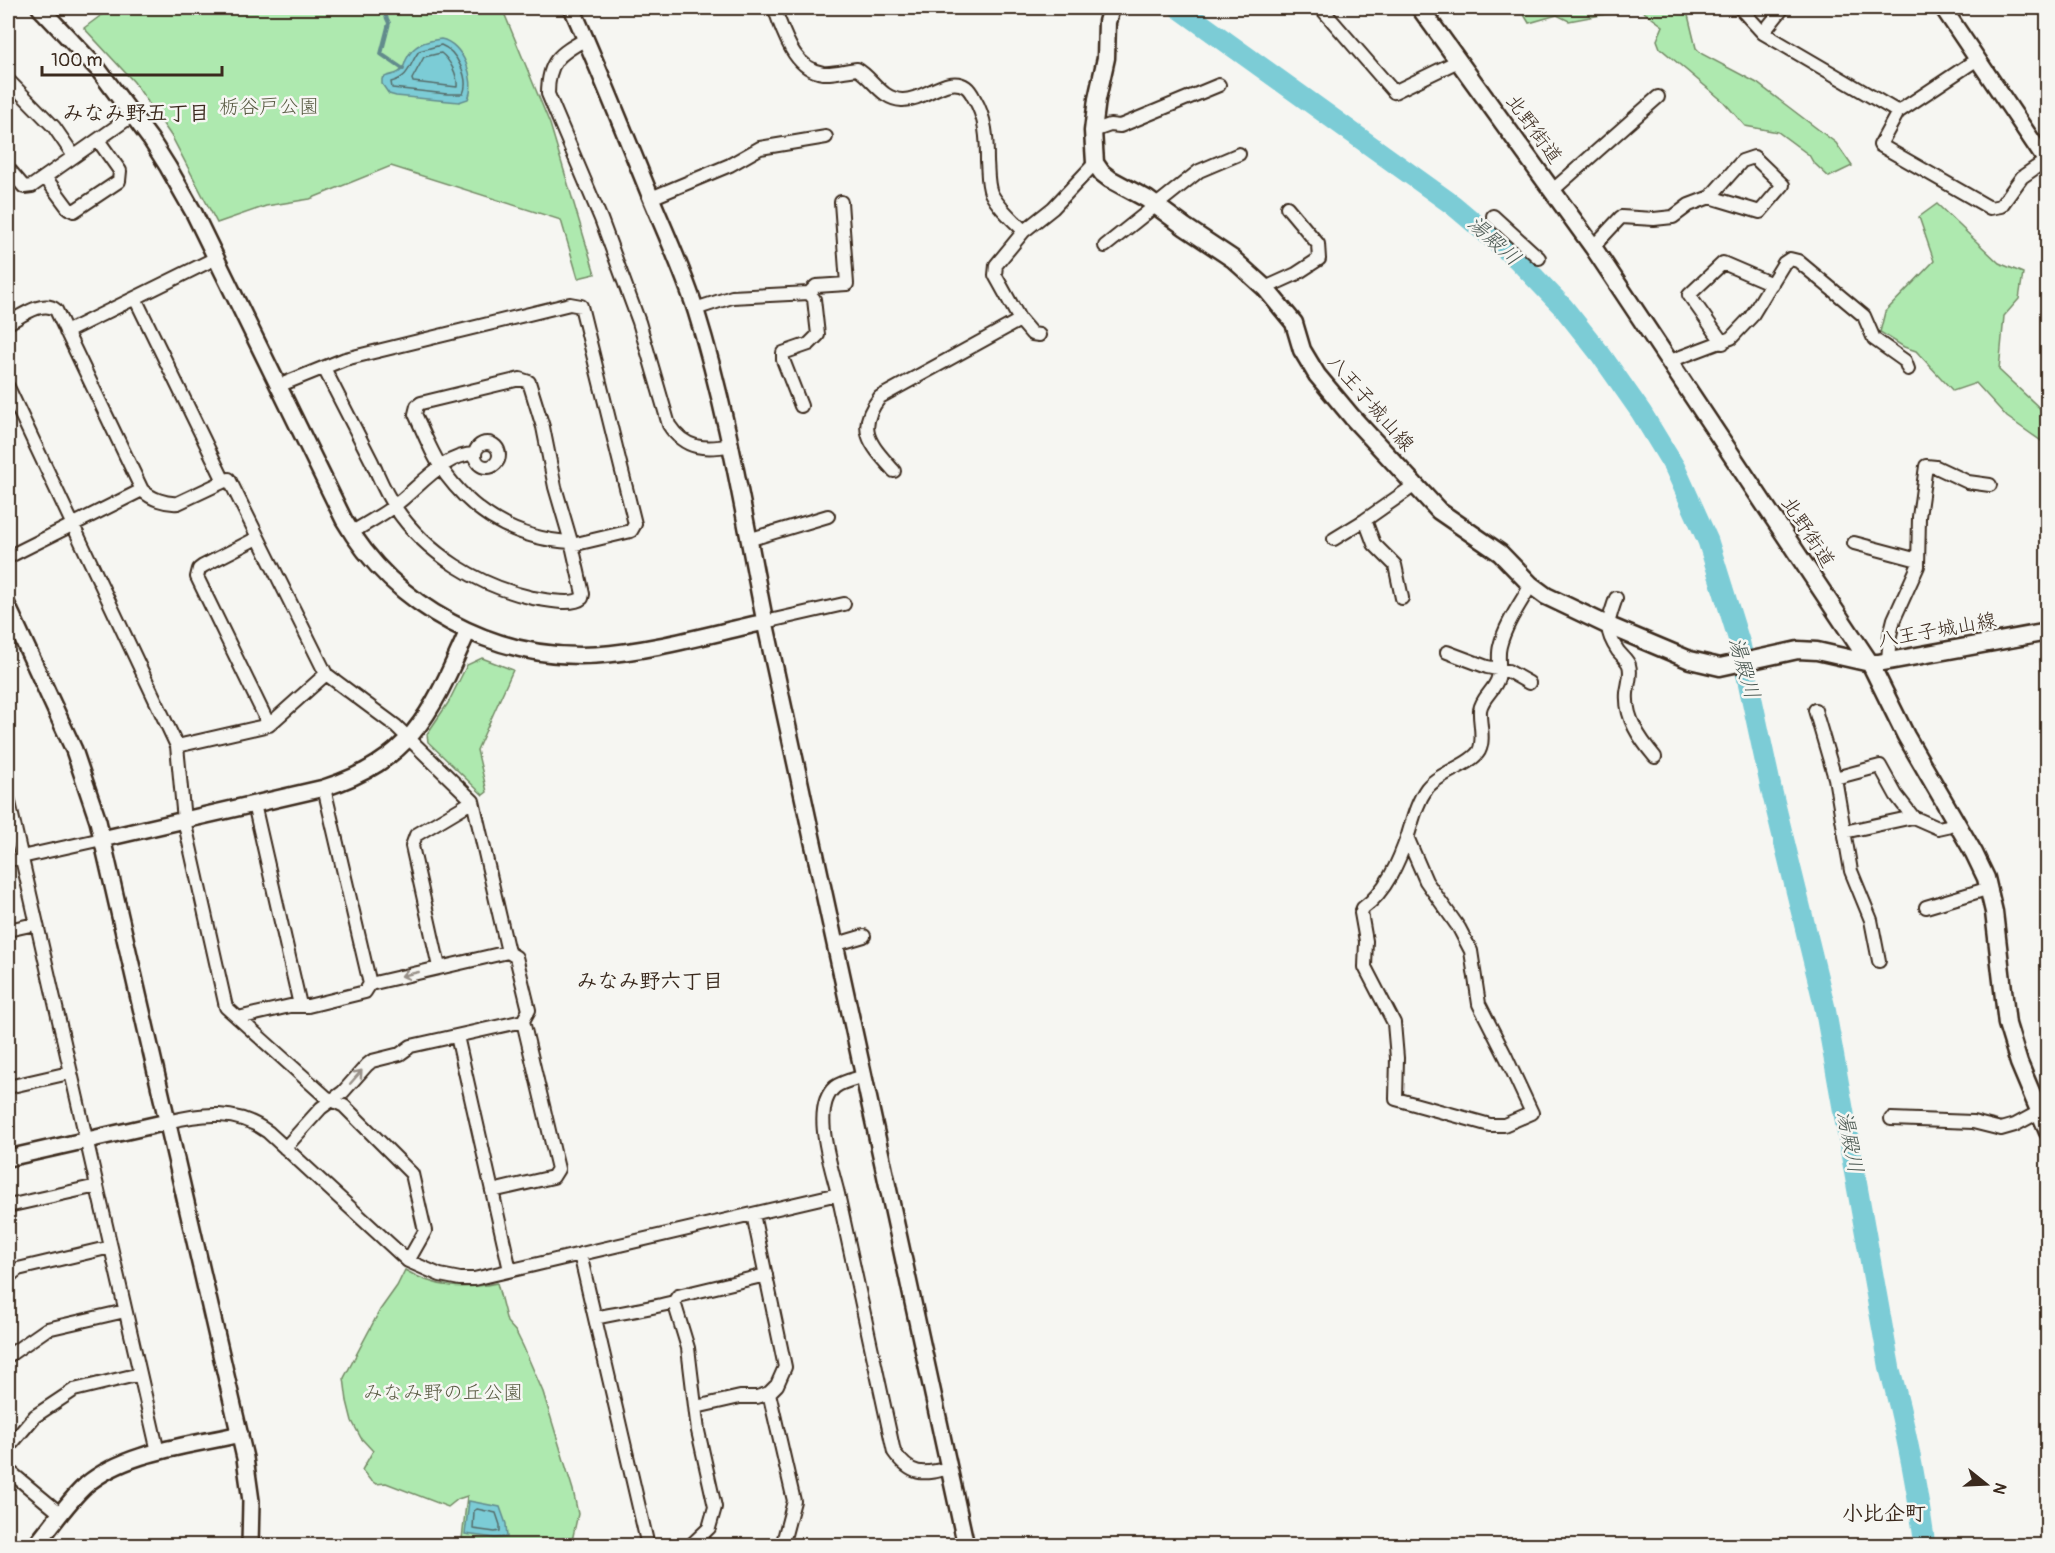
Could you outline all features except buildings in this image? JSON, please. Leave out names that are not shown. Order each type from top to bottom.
[{"type":"main road","points":[[1095,163],[1093,131],[1106,58],[1107,22],[1111,8]]},
{"type":"main road","name":"北野街道","points":[[1420,8],[1593,246],[1870,663],[1902,728],[1983,869],[1990,888],[2007,1024],[2019,1064],[2048,1132]]},
{"type":"main road","name":"八王子城山線","points":[[1095,163],[1110,179],[1157,206],[1233,259],[1265,288],[1294,323],[1305,357],[1317,375],[1352,417],[1439,511],[1500,553],[1531,585],[1546,596],[1690,660],[1714,666],[1725,666],[1790,650],[1806,650],[1870,663],[2048,632]]},
{"type":"street","points":[[40,8],[98,69],[133,115],[173,175],[351,533],[386,575],[401,589],[428,609],[468,631],[511,647],[567,655],[596,655],[652,646],[844,604]]},
{"type":"street","points":[[572,8],[695,309],[732,445],[765,622],[837,944],[966,1545]]},
{"type":"street","points":[[774,8],[797,59],[811,70],[826,73],[857,69],[884,94],[902,100],[918,99],[947,84],[959,83],[968,88],[978,105],[986,127],[990,192],[1024,231]]},
{"type":"street","points":[[1321,8],[1394,92],[1458,61]]},
{"type":"street","points":[[1740,8],[1763,33],[1898,112]]},
{"type":"street","points":[[1763,33],[1783,8]]},
{"type":"street","points":[[1943,8],[1976,60],[2047,161],[2022,177],[2001,206],[1990,208],[1880,145],[1898,112],[1976,60]]},
{"type":"street","points":[[586,39],[567,49],[553,63],[548,78],[548,94],[605,229],[639,322],[669,425],[675,434],[695,446],[710,449],[732,445]]},
{"type":"street","points":[[8,80],[54,127],[74,156]]},
{"type":"street","points":[[1093,131],[1110,126],[1120,126],[1219,85]]},
{"type":"street","points":[[1553,190],[1658,97]]},
{"type":"street","points":[[8,168],[21,184],[28,188],[133,115]]},
{"type":"street","points":[[651,198],[730,165],[760,148],[826,137]]},
{"type":"street","points":[[45,177],[68,208],[74,211],[119,181],[120,171],[98,140]]},
{"type":"street","points":[[1105,246],[1199,171],[1239,154]]},
{"type":"street","points":[[1593,246],[1621,217],[1654,219],[1672,217],[1689,205],[1710,197],[1742,161],[1754,157],[1783,184],[1760,212],[1710,197]]},
{"type":"street","points":[[1039,335],[1032,334],[1020,320],[995,275],[996,265],[1024,231],[1053,208],[1095,163]]},
{"type":"street","points":[[695,309],[732,297],[809,293],[816,286],[847,284],[841,202]]},
{"type":"street","points":[[1265,288],[1296,274],[1319,259],[1317,244],[1287,207]]},
{"type":"street","points":[[1493,216],[1539,258]]},
{"type":"street","points":[[66,332],[216,258]]},
{"type":"street","points":[[1670,361],[1731,338],[1751,317],[1784,263],[1790,259],[1798,261],[1864,316],[1874,339],[1905,361],[1908,369]]},
{"type":"street","points":[[1723,342],[1689,295],[1723,263],[1772,284]]},
{"type":"street","points":[[801,406],[783,360],[783,353],[809,344],[818,335],[814,299],[809,293]]},
{"type":"street","points":[[135,298],[224,481]]},
{"type":"street","points":[[278,386],[345,359],[570,304],[581,306],[635,524],[631,531],[571,544],[527,535],[490,518],[464,496],[441,467],[415,414],[420,403],[520,378],[531,385],[543,427],[555,487],[571,544],[583,594],[579,601],[546,600],[511,593],[485,583],[447,560],[428,545],[394,506],[324,368]]},
{"type":"street","points":[[8,324],[44,306],[49,305],[56,310],[142,490],[147,496],[170,504],[178,503],[229,479],[326,674],[396,726],[473,801],[508,952]]},
{"type":"street","points":[[894,471],[882,458],[869,437],[866,424],[869,411],[880,397],[1020,320]]},
{"type":"street","points":[[8,387],[177,746],[184,820],[226,1007],[321,1093],[344,1106],[412,1174],[425,1231],[408,1261]]},
{"type":"street","points":[[351,533],[394,506],[441,467],[458,457],[475,454]]},
{"type":"street","points":[[1888,660],[1894,619],[1914,576],[1918,560],[1920,506],[1926,466],[1936,467],[1968,482],[1990,485]]},
{"type":"street","points":[[1334,538],[1365,520],[1415,485]]},
{"type":"street","points":[[8,557],[142,490]]},
{"type":"street","points":[[748,540],[828,516]]},
{"type":"street","points":[[1365,520],[1374,544],[1395,565],[1402,598]]},
{"type":"street","points":[[257,538],[203,566],[199,569],[198,577],[269,725]]},
{"type":"street","points":[[1854,543],[1918,560]]},
{"type":"street","points":[[1407,837],[1426,881],[1459,928],[1471,951],[1479,1004],[1532,1113],[1504,1125],[1490,1125],[1396,1099],[1397,1058],[1394,1023],[1365,967],[1366,941],[1361,913],[1363,908],[1374,900],[1401,856],[1416,808],[1427,788],[1442,775],[1474,757],[1479,751],[1482,702],[1498,680],[1499,648],[1505,631],[1531,585]]},
{"type":"street","points":[[1616,598],[1607,625],[1610,638],[1629,662],[1627,696],[1637,735],[1655,757]]},
{"type":"street","points":[[8,607],[74,750],[102,839],[240,1434],[250,1486],[252,1515],[250,1545]]},
{"type":"street","points":[[8,860],[341,783],[375,766],[422,724],[437,700],[468,631]]},
{"type":"street","points":[[1447,652],[1508,671],[1529,683]]},
{"type":"street","points":[[177,746],[269,725],[326,674]]},
{"type":"street","points":[[1815,710],[1835,778],[1851,871],[1871,920],[1879,961]]},
{"type":"street","points":[[1835,778],[1880,766],[1896,795],[1914,818],[1938,828],[1956,822]]},
{"type":"street","points":[[324,788],[370,984]]},
{"type":"street","points":[[8,798],[69,1073],[87,1140],[158,1452]]},
{"type":"street","points":[[439,967],[412,846],[416,835],[473,801]]},
{"type":"street","points":[[254,804],[300,1005]]},
{"type":"street","points":[[1844,832],[1914,818]]},
{"type":"street","points":[[1926,907],[1990,888]]},
{"type":"street","points":[[8,930],[35,924]]},
{"type":"street","points":[[837,944],[864,936]]},
{"type":"street","points":[[238,1018],[300,1005],[308,1006],[365,992],[370,984],[439,967],[508,952],[516,957],[529,1010],[523,1021],[558,1169],[553,1177],[492,1191]]},
{"type":"street","points":[[285,1148],[321,1108],[343,1092],[372,1061],[400,1054],[411,1046],[523,1021]]},
{"type":"street","points":[[457,1036],[510,1270]]},
{"type":"street","points":[[8,1088],[69,1073]]},
{"type":"street","points":[[865,1076],[843,1082],[835,1087],[823,1107],[822,1125],[894,1452],[904,1466],[916,1472],[933,1473],[949,1468]]},
{"type":"street","points":[[1891,1119],[1973,1122],[2001,1130],[2039,1112]]},
{"type":"street","points":[[8,1158],[203,1114],[237,1117],[263,1128],[408,1261],[429,1271],[460,1279],[484,1278],[838,1194]]},
{"type":"street","points":[[8,1206],[97,1185]]},
{"type":"street","points":[[696,1407],[769,1394],[777,1385],[785,1367],[753,1214]]},
{"type":"street","points":[[8,1277],[18,1269],[111,1247]]},
{"type":"street","points":[[580,1254],[648,1545]]},
{"type":"street","points":[[596,1318],[638,1309],[653,1309],[674,1302],[678,1296],[766,1275]]},
{"type":"street","points":[[674,1302],[688,1348],[698,1431],[715,1508],[709,1528],[690,1545]]},
{"type":"street","points":[[8,1356],[47,1329],[125,1311]]},
{"type":"street","points":[[8,1448],[35,1416],[74,1390],[140,1374]]},
{"type":"street","points":[[769,1394],[794,1501],[782,1545]]},
{"type":"street","points":[[35,1545],[84,1486],[103,1472],[125,1461],[240,1434]]},
{"type":"street","points":[[8,1470],[61,1515]]},
{"type":"green space","name":"栃谷戸公園","points":[[111,8],[502,8],[550,124],[595,274],[578,278],[561,220],[391,166],[310,199],[266,206],[217,223],[172,137],[134,82],[84,28]]},
{"type":"green space","points":[[1520,8],[1638,8],[1569,21],[1557,15],[1529,23]]},
{"type":"green space","points":[[1638,8],[1679,8],[1688,15],[1696,48],[1702,54],[1757,83],[1836,143],[1852,166],[1829,177],[1809,155],[1778,132],[1745,126],[1724,102],[1660,48],[1657,40],[1663,26]]},
{"type":"green space","points":[[1937,204],[1999,263],[2023,273],[2019,299],[2004,316],[1999,370],[2047,415],[2047,461],[2044,443],[2007,417],[1976,383],[1953,391],[1916,351],[1904,347],[1880,332],[1885,312],[1934,261],[1919,217]]},
{"type":"green space","points":[[482,658],[513,670],[477,750],[487,792],[483,795],[428,742],[427,734],[448,703],[467,665]]},
{"type":"green space","name":"みなみ野の丘公園","points":[[405,1270],[427,1281],[450,1286],[497,1283],[507,1322],[516,1332],[543,1392],[573,1490],[578,1514],[571,1545],[512,1545],[462,1539],[467,1496],[458,1499],[448,1507],[386,1483],[376,1484],[362,1470],[373,1451],[361,1438],[352,1421],[344,1378],[380,1310]]},
{"type":"water","points":[[441,39],[456,47],[466,63],[471,82],[468,99],[459,102],[389,94],[382,84],[382,79],[401,71],[412,50],[416,47],[425,42]]},
{"type":"water","points":[[469,1501],[500,1507],[506,1524],[507,1537],[495,1538],[465,1534]]},
{"type":"waterway","points":[[382,8],[389,23],[381,54],[403,69]]},
{"type":"waterway","name":"湯殿川","points":[[1179,8],[1453,205],[1517,259],[1563,307],[1601,355],[1641,412],[1675,468],[1708,541],[1740,644],[1771,788],[1825,1008],[1890,1370],[1910,1457],[1925,1546]]},
{"type":"district","name":"みなみ野五丁目","points":[[136,113]]},
{"type":"district","name":"みなみ野六丁目","points":[[650,981]]},
{"type":"district","name":"小比企町","points":[[1884,1513]]}]
